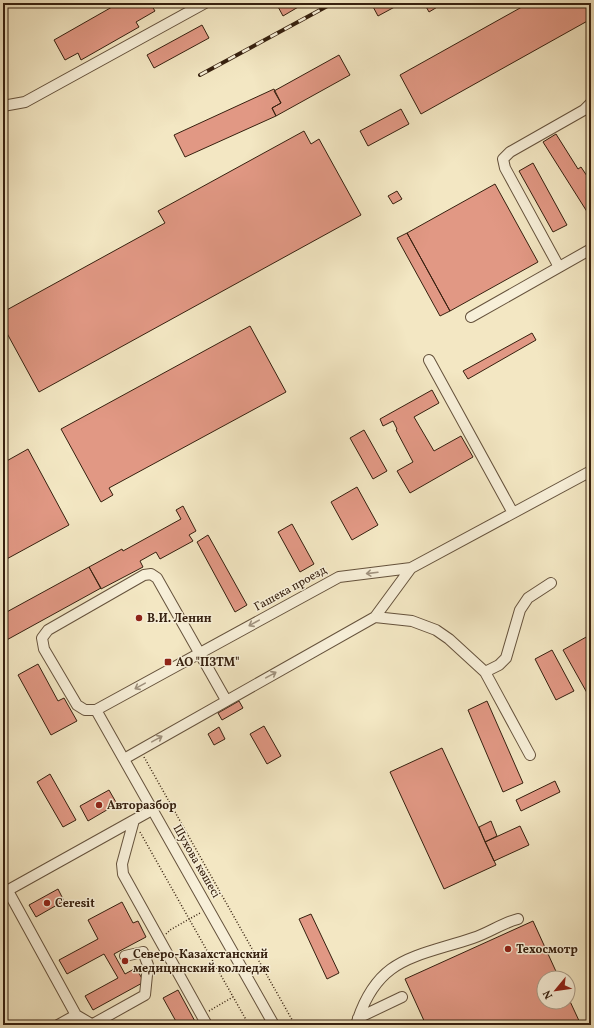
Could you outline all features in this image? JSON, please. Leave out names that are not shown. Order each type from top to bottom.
[{"type":"street","points":[[3,106],[25,102],[205,3]]},
{"type":"street","points":[[559,267],[505,168],[503,159],[510,152],[584,110],[591,103]]},
{"type":"street","points":[[471,317],[591,249]]},
{"type":"street","points":[[429,360],[513,513]]},
{"type":"street","name":"Гашека проезд","points":[[96,710],[339,577],[411,568],[591,471]]},
{"type":"street","points":[[124,759],[375,617],[411,568]]},
{"type":"street","points":[[96,710],[85,710],[77,705],[44,649],[42,638],[48,630],[144,575],[151,574],[157,578],[226,700]]},
{"type":"street","points":[[485,672],[499,665],[506,658],[520,610],[528,598],[550,584]]},
{"type":"street","points":[[375,617],[412,621],[436,630],[449,639],[485,672],[530,755]]},
{"type":"street","name":"Шухова көшесі","points":[[96,710],[274,1025]]},
{"type":"street","points":[[125,956],[143,952],[148,965],[145,995],[93,1025],[76,1015],[5,892],[152,810]]},
{"type":"street","points":[[134,820],[122,864],[123,874],[207,1025]]},
{"type":"street","points":[[357,1022],[364,1002],[373,986],[383,974],[404,961],[424,952],[478,936],[502,923],[518,919]]},
{"type":"street","points":[[357,1022],[402,997]]},
{"type":"street","points":[[58,1025],[76,1015]]},
{"type":"path","points":[[140,749],[295,1025]]},
{"type":"path","points":[[134,820],[249,1025]]},
{"type":"path","points":[[160,941],[170,930],[208,908]]},
{"type":"path","points":[[202,1015],[233,997]]},
{"type":"building","points":[[119,3],[150,3],[155,11],[136,22],[139,27],[81,60],[78,53],[65,60],[54,40]]},
{"type":"building","points":[[276,3],[305,3],[283,16]]},
{"type":"building","points":[[371,3],[402,3],[378,16]]},
{"type":"building","points":[[424,3],[444,3],[429,12]]},
{"type":"building","points":[[529,3],[584,3],[591,16],[591,19],[421,114],[400,75]]},
{"type":"building","points":[[202,25],[209,38],[154,68],[147,55]]},
{"type":"building","points":[[339,55],[350,75],[276,116],[272,108],[281,103],[274,91]]},
{"type":"building","points":[[274,89],[281,103],[272,108],[276,116],[185,157],[174,135]]},
{"type":"building","points":[[401,109],[409,124],[368,146],[360,131]]},
{"type":"building","points":[[304,131],[311,144],[319,139],[361,215],[39,392],[3,326],[3,312],[165,223],[158,211]]},
{"type":"building","points":[[556,134],[578,169],[581,167],[591,182],[591,218],[543,142]]},
{"type":"building","points":[[533,163],[567,225],[553,232],[519,171]]},
{"type":"building","points":[[495,184],[538,262],[450,311],[407,233]]},
{"type":"building","points":[[397,191],[402,199],[393,204],[388,196]]},
{"type":"building","points":[[407,233],[450,311],[440,316],[397,238]]},
{"type":"building","points":[[250,326],[286,392],[109,488],[113,495],[101,502],[61,429]]},
{"type":"building","points":[[532,333],[536,340],[468,379],[463,371]]},
{"type":"building","points":[[432,390],[439,403],[414,417],[434,451],[461,436],[473,457],[410,493],[397,471],[413,462],[396,430],[397,429],[393,421],[383,426],[380,419]]},
{"type":"building","points":[[364,430],[387,471],[373,479],[350,438]]},
{"type":"building","points":[[28,449],[69,525],[3,561],[3,463]]},
{"type":"building","points":[[357,487],[378,525],[352,540],[331,502]]},
{"type":"building","points":[[183,506],[196,531],[189,535],[193,541],[160,559],[156,552],[140,561],[143,567],[101,589],[89,567],[122,549],[123,551],[181,519],[176,510]]},
{"type":"building","points":[[292,524],[314,564],[300,572],[278,532]]},
{"type":"building","points":[[208,535],[247,605],[235,612],[197,542]]},
{"type":"building","points":[[89,567],[101,588],[3,642],[3,614]]},
{"type":"building","points":[[588,636],[591,641],[591,700],[563,650]]},
{"type":"building","points":[[552,650],[574,691],[556,700],[535,659]]},
{"type":"building","points":[[38,664],[58,701],[64,698],[77,721],[51,735],[18,675]]},
{"type":"building","points":[[239,701],[243,708],[222,720],[218,713]]},
{"type":"building","points":[[487,701],[523,783],[503,792],[468,710]]},
{"type":"building","points":[[264,726],[281,756],[267,764],[250,734]]},
{"type":"building","points":[[219,727],[225,739],[214,745],[208,734]]},
{"type":"building","points":[[442,748],[496,865],[444,889],[390,772]]},
{"type":"building","points":[[50,774],[76,820],[63,827],[37,782]]},
{"type":"building","points":[[555,781],[560,792],[521,811],[516,800]]},
{"type":"building","name":"Авторазбор","points":[[109,790],[117,804],[88,821],[80,806]]},
{"type":"building","points":[[491,821],[497,836],[485,842],[479,827]]},
{"type":"building","points":[[520,826],[529,845],[494,861],[485,842]]},
{"type":"building","name":"Ceresit","points":[[58,889],[64,901],[36,917],[29,905]]},
{"type":"building","points":[[122,902],[133,923],[138,921],[146,937],[114,954],[125,974],[136,968],[144,982],[93,1010],[85,996],[118,978],[104,954],[67,974],[59,960],[98,939],[88,920]]},
{"type":"building","points":[[311,914],[339,973],[327,979],[299,919]]},
{"type":"building","name":"Техосмотр","points":[[533,921],[555,970],[536,970],[536,1010],[574,1010],[581,1025],[426,1025],[405,979]]},
{"type":"building","points":[[178,990],[197,1025],[178,1025],[163,998]]},
{"type":"railway","points":[[200,75],[333,3]]},
{"type":"place","name":"В.И. Ленин","points":[[139,618]]},
{"type":"place","name":"АО \"ПЗТМ\"","points":[[168,662]]},
{"type":"place","name":"Авторазбор","points":[[99,805]]},
{"type":"place","name":"Ceresit","points":[[47,903]]},
{"type":"place","name":"Техосмотр","points":[[508,949]]},
{"type":"place","name":"Северо-Казахстанский медицинский колледж","points":[[125,961]]}]
